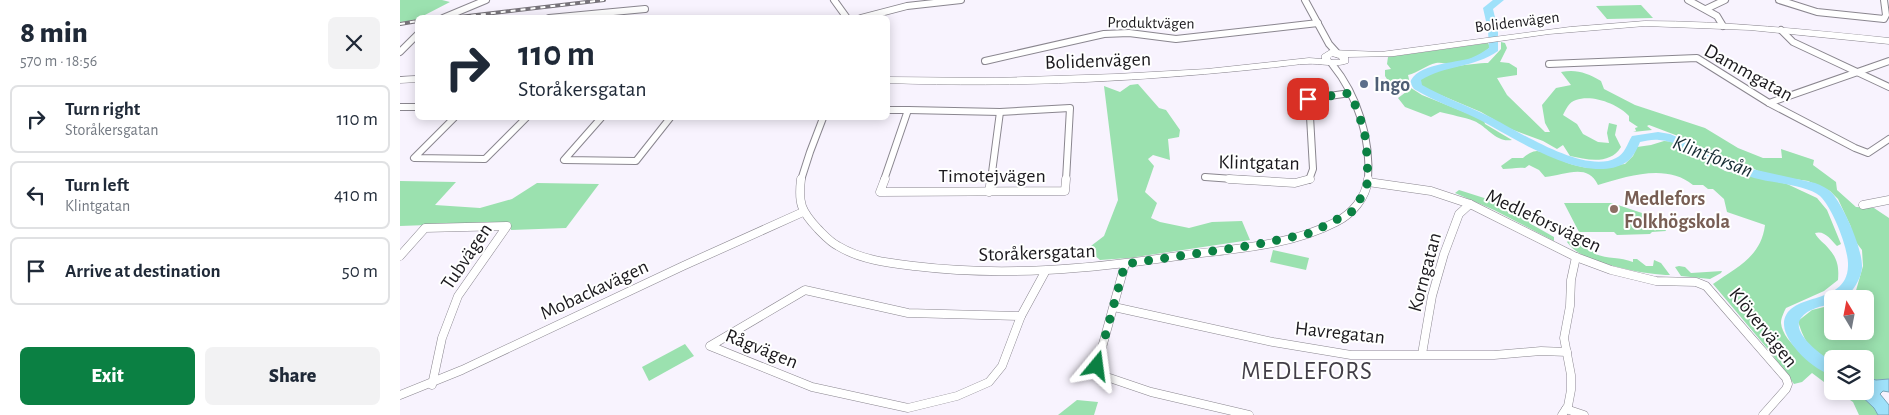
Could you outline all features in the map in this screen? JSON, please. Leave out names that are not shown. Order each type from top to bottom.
[{"type":"main road","name":"Bolidenvägen","points":[[890,80],[996,81],[1207,72],[1404,52],[1610,25],[1724,26],[1781,30],[1889,42]]},
{"type":"main road","points":[[400,80],[415,79]]},
{"type":"street","points":[[449,15],[466,6],[486,0]]},
{"type":"street","points":[[834,0],[845,15]]},
{"type":"street","points":[[871,15],[899,7],[961,0]]},
{"type":"street","name":"Storåkersgatan","points":[[802,212],[836,246],[878,261],[947,270],[1006,273],[1045,272],[1125,264],[1254,245],[1311,233],[1355,210],[1368,182],[1365,136],[1359,114],[1335,58],[1305,0]]},
{"type":"street","points":[[1688,0],[1717,16],[1724,26]]},
{"type":"street","points":[[1706,9],[1724,0]]},
{"type":"street","points":[[1779,0],[1817,12],[1884,18],[1886,15],[1884,0]]},
{"type":"street","points":[[581,15],[644,9]]},
{"type":"street","name":"Produktvägen","points":[[985,61],[1104,34],[1129,33],[1176,39],[1318,23]]},
{"type":"street","points":[[1781,30],[1793,42],[1889,87]]},
{"type":"street","points":[[400,52],[415,37]]},
{"type":"street","name":"Dammgatan","points":[[1548,64],[1697,58],[1770,103],[1840,141],[1868,153],[1889,139]]},
{"type":"street","points":[[1770,103],[1889,61]]},
{"type":"street","name":"Klintgatan","points":[[1205,177],[1294,183],[1308,180],[1314,169],[1308,99],[1350,93]]},
{"type":"street","points":[[400,107],[415,107]]},
{"type":"street","name":"Timotejvägen","points":[[890,110],[908,110],[1000,112],[1070,108],[1065,191],[880,192],[908,110]]},
{"type":"street","points":[[988,192],[1000,112]]},
{"type":"street","points":[[452,120],[414,158],[485,159],[524,120]]},
{"type":"street","points":[[599,120],[564,160],[636,161],[668,120]]},
{"type":"street","points":[[802,212],[800,183],[804,166],[822,120]]},
{"type":"street","name":"Medleforsvägen","points":[[1368,182],[1431,191],[1470,204],[1576,257],[1631,275],[1656,281],[1696,282],[1706,286]]},
{"type":"street","points":[[1863,205],[1889,200]]},
{"type":"street","name":"Korngatan","points":[[1422,354],[1432,296],[1444,254],[1459,214],[1470,204]]},
{"type":"street","name":"Mobackavägen","points":[[400,395],[432,385],[646,283],[802,212]]},
{"type":"street","name":"Tubvägen","points":[[400,256],[425,228],[507,226],[458,296],[442,338],[432,385]]},
{"type":"street","points":[[1576,257],[1571,280],[1570,306],[1564,338],[1571,374],[1571,390],[1564,412],[1584,415]]},
{"type":"street","points":[[1125,264],[1095,373],[1141,389],[1249,415]]},
{"type":"street","name":"Rågvägen","points":[[1021,316],[908,313],[805,290],[710,346],[812,388],[908,408],[957,396],[988,382],[1002,366],[1021,316],[1045,272]]},
{"type":"street","name":"Klövervägen","points":[[1706,286],[1786,378],[1788,384],[1786,390],[1763,415]]},
{"type":"street","name":"Havregatan","points":[[1114,307],[1317,350],[1351,355],[1494,354],[1541,350],[1567,352]]},
{"type":"green space","points":[[400,0],[442,0],[450,2],[425,15],[415,15],[415,20],[400,22]]},
{"type":"green space","points":[[1641,5],[1653,18],[1607,19],[1596,6]]},
{"type":"green space","points":[[1501,42],[1505,43],[1507,48],[1500,62],[1509,63],[1517,68],[1517,75],[1497,78],[1507,95],[1545,132],[1550,132],[1545,123],[1542,105],[1556,88],[1571,85],[1561,72],[1582,72],[1601,81],[1604,89],[1635,105],[1705,128],[1738,148],[1763,158],[1782,158],[1781,149],[1814,160],[1813,165],[1836,182],[1837,190],[1856,207],[1874,208],[1889,218],[1889,379],[1874,379],[1874,350],[1824,350],[1824,358],[1814,351],[1806,341],[1798,321],[1812,310],[1824,307],[1824,340],[1874,340],[1874,290],[1856,290],[1863,266],[1862,250],[1852,237],[1851,227],[1838,199],[1830,191],[1808,181],[1758,171],[1749,166],[1726,161],[1686,139],[1649,125],[1647,126],[1652,130],[1633,132],[1638,127],[1629,121],[1629,116],[1612,104],[1597,99],[1582,98],[1571,102],[1563,115],[1577,124],[1583,134],[1598,142],[1609,143],[1607,133],[1609,123],[1617,125],[1615,135],[1621,147],[1611,157],[1605,159],[1591,160],[1570,156],[1563,145],[1557,149],[1543,141],[1508,128],[1481,112],[1424,88],[1418,82],[1423,77],[1440,70],[1488,63],[1501,49]]},
{"type":"green space","points":[[1488,43],[1490,47],[1472,58],[1452,64],[1436,63],[1408,75],[1411,88],[1422,95],[1484,120],[1485,124],[1512,140],[1501,139],[1470,120],[1440,112],[1431,117],[1405,107],[1398,98],[1406,92],[1405,87],[1392,87],[1385,76],[1385,70],[1391,69],[1387,64],[1388,57]]},
{"type":"green space","points":[[1138,84],[1159,108],[1166,110],[1180,130],[1179,137],[1168,139],[1170,160],[1153,155],[1148,159],[1154,166],[1145,192],[1157,203],[1151,218],[1160,222],[1189,228],[1212,222],[1242,221],[1250,240],[1129,258],[1100,260],[1087,249],[1104,236],[1118,200],[1104,86],[1120,92],[1130,85]]},
{"type":"green space","points":[[1664,141],[1676,142],[1725,171],[1787,184],[1817,198],[1827,210],[1841,244],[1837,246],[1825,234],[1815,233],[1836,260],[1838,280],[1824,291],[1786,308],[1781,323],[1783,331],[1794,346],[1824,369],[1824,382],[1812,373],[1802,382],[1794,384],[1771,353],[1713,284],[1739,266],[1753,253],[1763,236],[1765,225],[1727,212],[1724,199],[1713,189],[1708,189],[1703,185],[1693,185],[1683,178],[1671,174],[1647,173],[1598,185],[1588,174],[1581,172],[1545,177],[1539,170],[1529,165],[1525,168],[1506,169],[1503,169],[1501,166],[1512,158],[1523,158],[1529,153],[1537,151],[1581,167],[1600,168],[1625,164],[1633,156],[1637,147]]},
{"type":"green space","points":[[400,181],[456,182],[435,205],[480,208],[512,199],[537,183],[599,184],[566,228],[511,230],[510,222],[400,226]]},
{"type":"green space","points":[[1459,190],[1503,204],[1509,214],[1524,215],[1531,224],[1554,237],[1554,241],[1494,210],[1455,193]]},
{"type":"green space","points":[[1564,203],[1612,203],[1654,217],[1661,221],[1666,231],[1652,232],[1650,234],[1617,235],[1614,232],[1579,232]]},
{"type":"green space","points":[[1570,239],[1585,243],[1595,254],[1600,256],[1633,262],[1633,259],[1637,259],[1646,266],[1653,266],[1654,260],[1661,263],[1670,275],[1636,271],[1599,262],[1575,251],[1567,242]]},
{"type":"green space","points":[[1273,250],[1309,258],[1306,270],[1270,262]]},
{"type":"green space","points":[[1675,267],[1685,267],[1691,273],[1722,271],[1710,279],[1681,276]]},
{"type":"green space","points":[[685,344],[694,356],[649,381],[642,367]]},
{"type":"green space","points":[[1077,400],[1098,402],[1094,415],[1058,415]]},
{"type":"green space","points":[[1850,400],[1866,400],[1878,415],[1859,415]]},
{"type":"water","points":[[1874,379],[1889,379],[1889,392],[1883,391],[1880,394],[1889,405],[1889,415],[1878,415],[1866,400],[1874,400]]},
{"type":"waterway","name":"Klintforsån","points":[[1499,0],[1488,8],[1493,30],[1494,49],[1485,56],[1475,60],[1425,73],[1416,79],[1415,83],[1418,87],[1484,118],[1549,152],[1585,164],[1602,165],[1618,162],[1627,155],[1636,139],[1658,136],[1670,138],[1748,172],[1820,190],[1829,198],[1838,214],[1855,260],[1854,274],[1841,294],[1803,308],[1794,316],[1791,324],[1793,333],[1799,342],[1824,364]]},
{"type":"railway","points":[[476,15],[604,0]]},
{"type":"railway","points":[[400,24],[415,22]]},
{"type":"place","name":"Ingo","points":[[1364,84]]},
{"type":"place","name":"Medlefors Folkhögskola","points":[[1614,209]]},
{"type":"district","name":"MEDLEFORS","points":[[1307,370]]},
{"type":"route","points":[[1097,366],[1125,264],[1254,245],[1311,233],[1322,229],[1355,210],[1368,182],[1365,136],[1359,114],[1350,93],[1308,99]]}]
